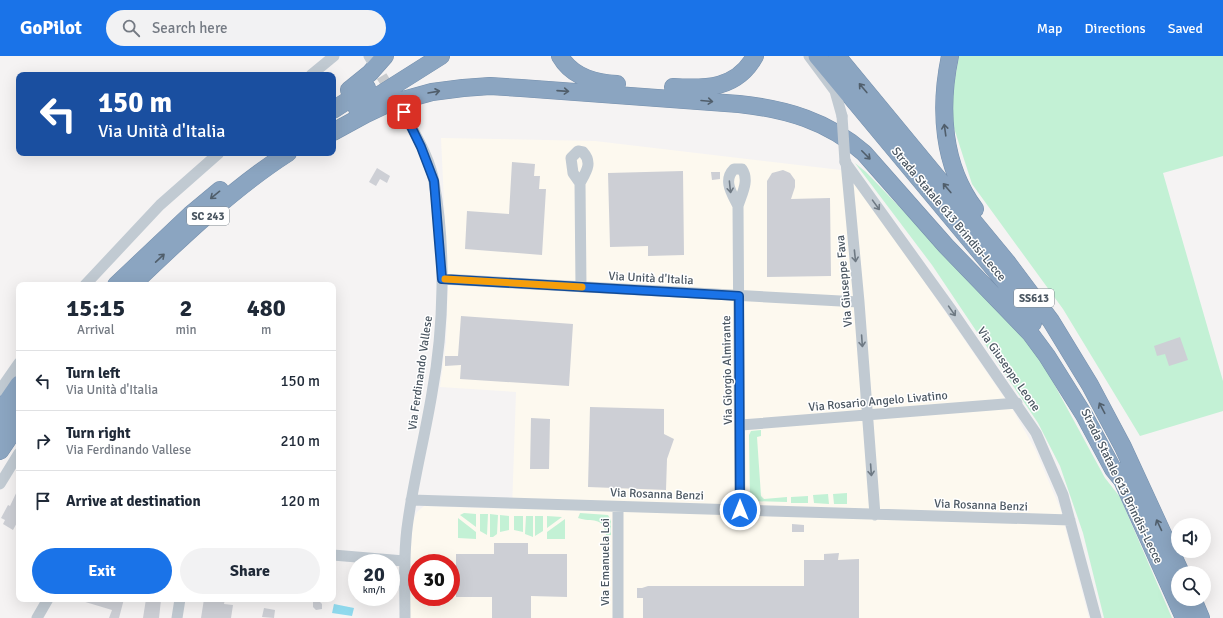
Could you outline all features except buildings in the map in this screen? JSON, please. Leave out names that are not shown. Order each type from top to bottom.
[{"type":"highway","points":[[336,108],[418,56]]},
{"type":"highway","points":[[336,122],[441,56]]},
{"type":"highway","points":[[560,56],[563,62],[575,73],[588,80],[603,83],[691,88],[718,86],[732,80],[744,70],[755,56]]},
{"type":"highway","name":"Strada Statale 613 Brindisi-Lecce","points":[[817,56],[1004,281],[1044,338],[1079,395],[1122,480],[1184,618]]},
{"type":"highway","name":"Strada Statale 613 Brindisi-Lecce","points":[[837,56],[1007,262],[1051,321],[1090,385],[1123,447],[1178,566]]},
{"type":"highway","points":[[950,56],[944,102],[944,125],[953,167],[969,200],[1044,303],[1051,321]]},
{"type":"highway","points":[[336,100],[357,85],[375,58]]},
{"type":"highway","points":[[336,130],[366,114],[407,99],[432,92],[490,86],[739,104],[766,107],[810,118],[849,140],[864,153],[946,246],[1030,333],[1047,356],[1084,415],[1113,469],[1122,480]]},
{"type":"highway","name":"SC 243","points":[[119,282],[190,215],[277,156]]},
{"type":"highway","name":"SC 243","points":[[135,282],[199,223],[277,156]]},
{"type":"highway","points":[[0,412],[16,388]]},
{"type":"highway","points":[[0,429],[16,406]]},
{"type":"highway","points":[[0,451],[16,427]]},
{"type":"highway","points":[[1196,606],[1201,618]]},
{"type":"street","points":[[315,72],[334,56]]},
{"type":"street","name":"Via Giuseppe Fava","points":[[809,56],[835,91],[842,116],[859,302],[875,515]]},
{"type":"street","name":"Via Ferdinando Vallese","points":[[404,112],[421,147],[434,181],[442,279],[440,336],[433,391],[411,500],[404,561],[404,618]]},
{"type":"street","points":[[89,282],[160,205],[216,156]]},
{"type":"street","name":"Via Giuseppe Leone","points":[[846,162],[1017,403],[1036,433],[1050,461],[1063,495],[1096,618]]},
{"type":"street","points":[[580,183],[581,287]]},
{"type":"street","name":"Via Giorgio Almirante","points":[[738,206],[740,510]]},
{"type":"street","name":"Via Unità d'Italia","points":[[442,279],[859,302]]},
{"type":"street","points":[[0,390],[16,366]]},
{"type":"street","name":"Via Rosario Angelo Livatino","points":[[740,425],[1017,403]]},
{"type":"street","points":[[0,484],[16,458]]},
{"type":"street","name":"Via Rosanna Benzi","points":[[411,500],[1070,520]]},
{"type":"street","name":"Via Emanuela Loi","points":[[618,506],[618,618]]},
{"type":"street","points":[[336,555],[404,561]]},
{"type":"street","points":[[37,618],[46,602]]},
{"type":"street","points":[[177,618],[180,602]]},
{"type":"shaded area","points":[[441,138],[595,141],[841,170],[869,201],[1014,412],[1035,449],[1060,508],[1089,618],[408,618],[409,606],[460,606],[460,554],[411,554],[413,520],[417,512],[424,506],[512,509],[516,392],[440,387],[446,342],[448,286]]},
{"type":"green space","points":[[959,56],[1223,56],[1223,156],[1163,173],[1223,381],[1223,411],[1140,436],[1063,309],[972,184],[953,125],[953,90]]},
{"type":"green space","points":[[855,163],[866,172],[1018,331],[1041,360],[1105,478],[1120,497],[1172,618],[1104,618],[1083,533],[1060,466],[1038,423],[932,265]]},
{"type":"green space","points":[[761,430],[761,436],[757,437],[761,496],[764,499],[787,497],[787,502],[750,501],[749,435],[751,431]]},
{"type":"green space","points":[[847,493],[847,504],[834,504],[833,494]]},
{"type":"green space","points":[[828,494],[829,504],[814,503],[813,495]]},
{"type":"green space","points":[[808,496],[808,503],[791,503],[791,497]]},
{"type":"green space","points":[[464,513],[476,514],[476,527],[460,515]]},
{"type":"green space","points":[[580,513],[608,515],[611,520],[611,535],[606,535],[605,529],[600,522],[578,518]]},
{"type":"green space","points":[[480,514],[488,514],[487,535],[480,531]]},
{"type":"green space","points":[[490,514],[498,515],[497,534],[493,537],[490,537]]},
{"type":"green space","points":[[500,515],[509,516],[509,530],[500,532]]},
{"type":"green space","points":[[514,516],[523,516],[523,532],[514,530]]},
{"type":"green space","points":[[526,516],[533,516],[533,537],[525,534]]},
{"type":"green space","points":[[535,516],[543,516],[543,531],[535,536]]},
{"type":"green space","points":[[547,516],[562,517],[547,528]]},
{"type":"green space","points":[[458,518],[476,532],[476,539],[458,538]]},
{"type":"green space","points":[[565,519],[565,539],[547,539],[547,532]]},
{"type":"water","points":[[334,604],[354,608],[352,616],[332,613]]},
{"type":"tunnel","points":[[373,62],[392,93]]},
{"type":"slow traffic","points":[[445,279],[582,287]]},
{"type":"route","points":[[404,112],[421,147],[434,181],[440,238],[442,279],[739,296],[740,510]]}]
